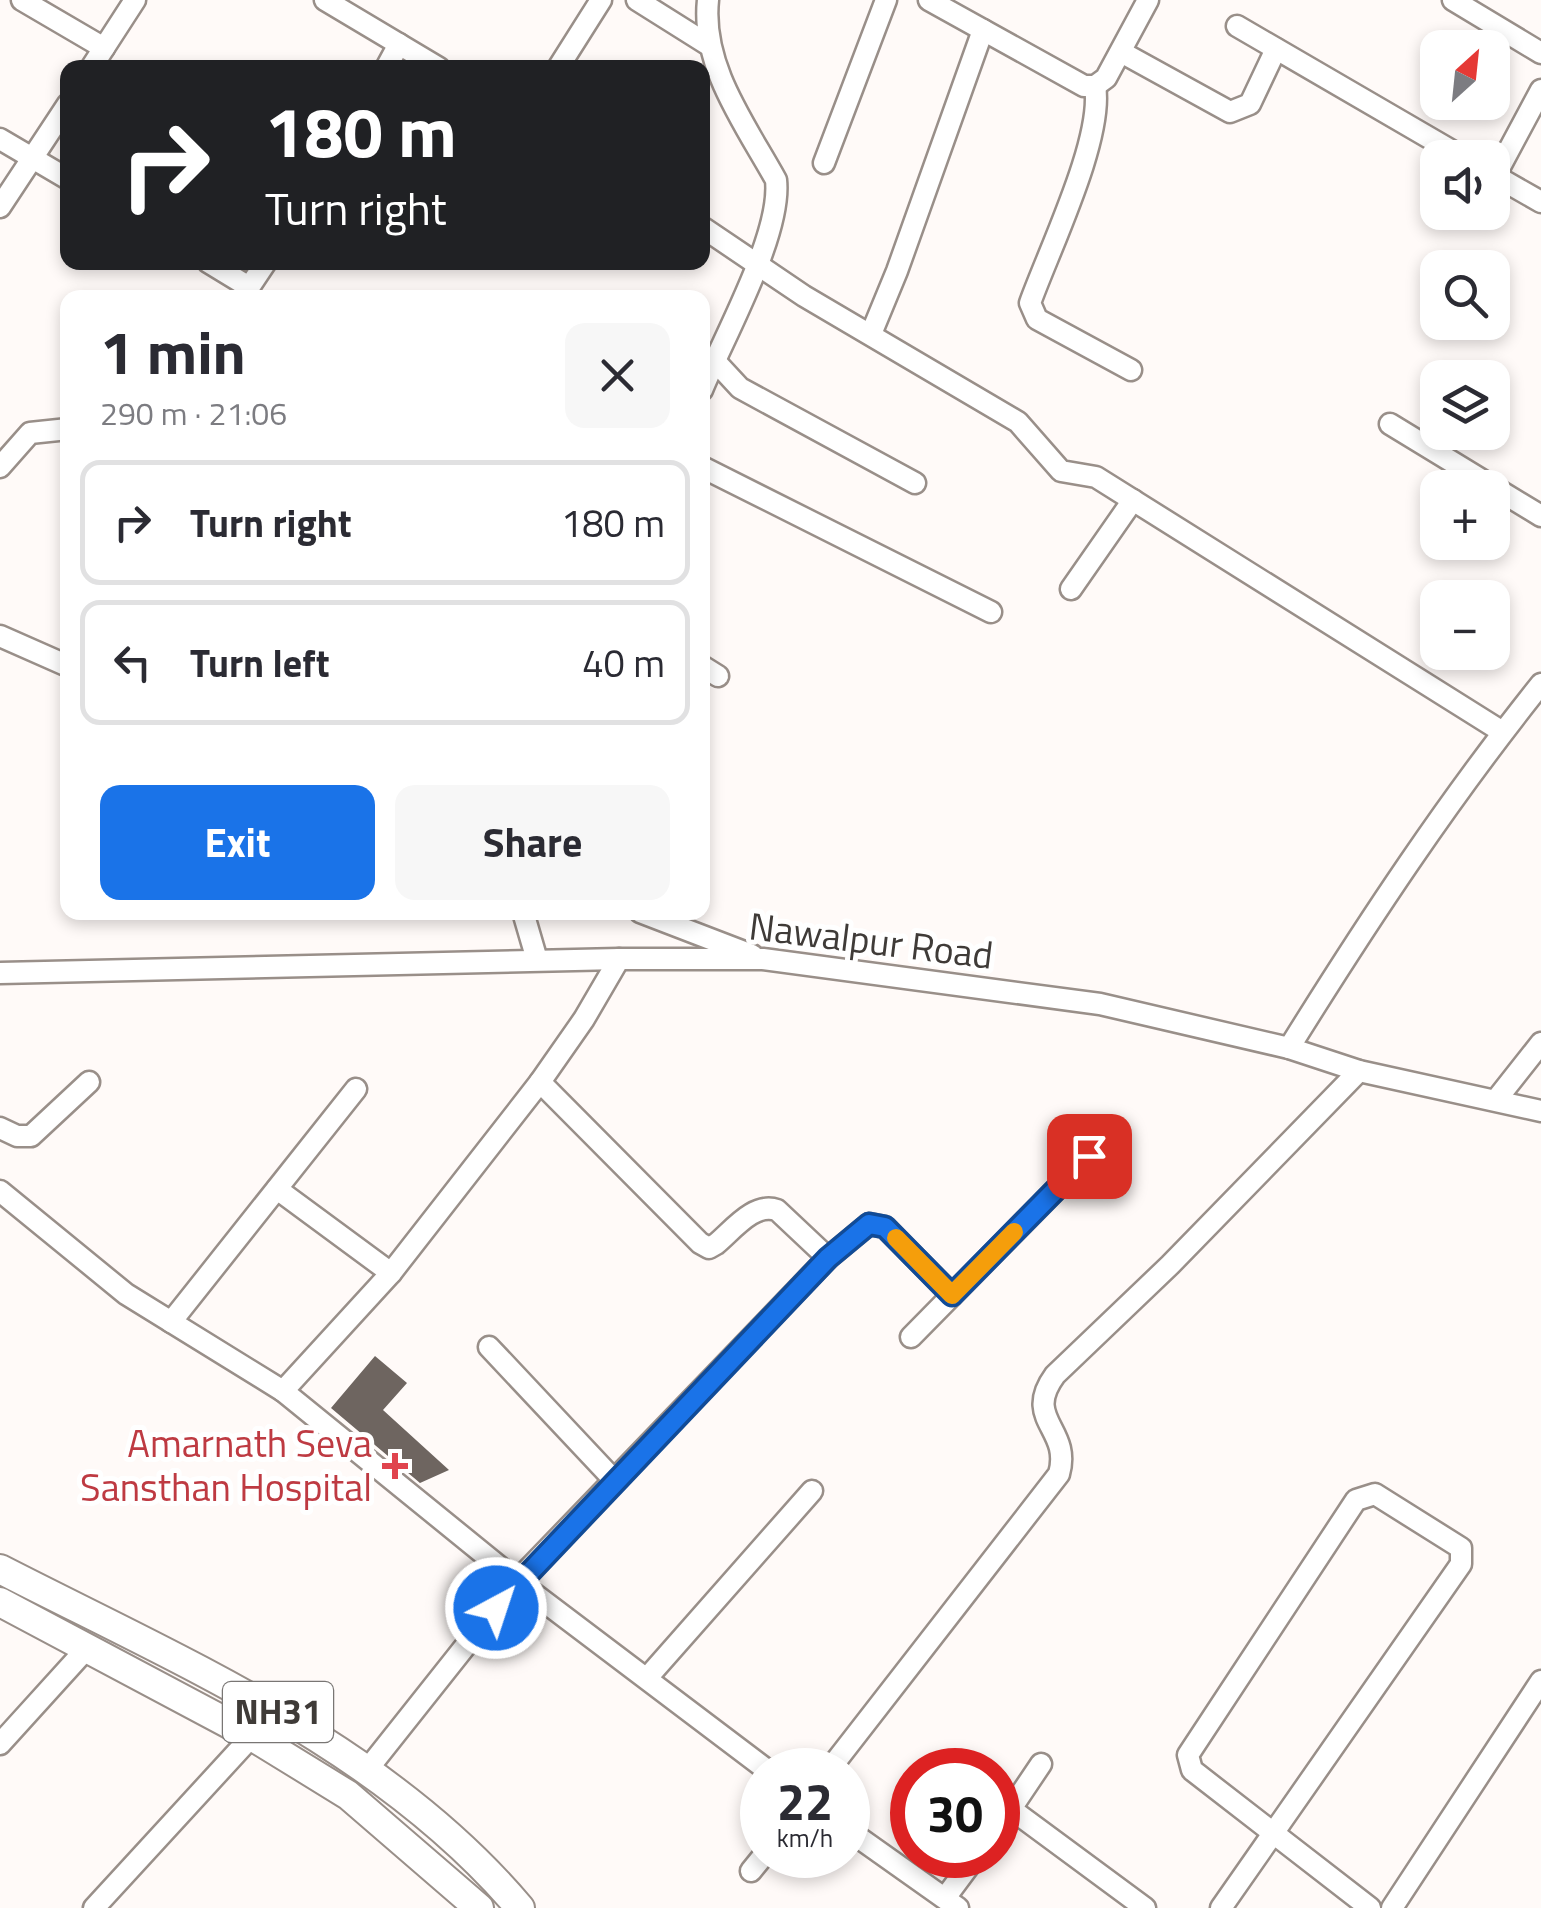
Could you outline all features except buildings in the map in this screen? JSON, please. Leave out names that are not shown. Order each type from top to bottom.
[{"type":"highway","name":"NH31","points":[[0,1569],[270,1707],[367,1770],[464,1850],[520,1908]]},
{"type":"highway","name":"NH31","points":[[0,1602],[252,1736],[348,1796],[473,1906]]},
{"type":"street","points":[[22,0],[104,48]]},
{"type":"street","points":[[96,60],[135,0]]},
{"type":"street","points":[[324,0],[426,60]]},
{"type":"street","points":[[563,60],[600,0]]},
{"type":"street","points":[[636,0],[707,44]]},
{"type":"street","points":[[708,0],[707,44],[718,74],[776,180],[776,214],[710,370]]},
{"type":"street","points":[[824,163],[886,0]]},
{"type":"street","points":[[929,0],[1084,86],[1095,86],[1106,78],[1148,0]]},
{"type":"street","points":[[1455,1],[1541,54]]},
{"type":"street","points":[[1237,26],[1433,140]]},
{"type":"street","points":[[871,334],[982,30]]},
{"type":"street","points":[[390,60],[399,44]]},
{"type":"street","points":[[1121,52],[1230,112],[1250,104],[1276,48]]},
{"type":"street","points":[[1095,86],[1097,110],[1083,160],[1030,303],[1037,319],[1132,370]]},
{"type":"street","points":[[1510,146],[1541,90]]},
{"type":"street","points":[[0,207],[60,116]]},
{"type":"street","points":[[0,139],[60,174]]},
{"type":"street","points":[[1510,184],[1541,202]]},
{"type":"street","points":[[710,232],[804,296],[1018,422],[1061,471],[1096,476],[1501,731]]},
{"type":"street","points":[[218,270],[243,290]]},
{"type":"street","points":[[714,360],[740,388],[915,483]]},
{"type":"street","points":[[1390,424],[1541,516]]},
{"type":"street","points":[[0,468],[30,432],[60,430]]},
{"type":"street","points":[[710,471],[991,612]]},
{"type":"street","points":[[1070,589],[1133,500]]},
{"type":"street","points":[[0,636],[60,662]]},
{"type":"street","points":[[1289,1048],[1385,894],[1501,731],[1541,684]]},
{"type":"street","points":[[526,920],[538,960]]},
{"type":"street","points":[[661,920],[763,959]]},
{"type":"street","points":[[282,1391],[392,1273],[540,1082],[584,1020],[619,959]]},
{"type":"street","name":"Nawalpur Road","points":[[0,973],[538,960],[763,959],[1100,1004],[1289,1048],[1359,1071],[1541,1111]]},
{"type":"street","points":[[1496,1100],[1541,1043]]},
{"type":"street","points":[[845,1748],[1058,1474],[1061,1444],[1041,1410],[1042,1393],[1055,1375],[1170,1265],[1359,1071]]},
{"type":"street","points":[[0,1128],[18,1136],[31,1136],[90,1082]]},
{"type":"street","points":[[540,1082],[708,1248],[759,1208],[768,1207],[777,1210],[828,1258]]},
{"type":"street","points":[[171,1322],[356,1089]]},
{"type":"street","points":[[911,1337],[1089,1156]]},
{"type":"street","points":[[277,1189],[392,1273]]},
{"type":"street","points":[[0,1191],[126,1294],[282,1391],[518,1581],[740,1750]]},
{"type":"street","points":[[367,1770],[518,1581],[828,1258],[869,1224],[876,1223],[952,1295]]},
{"type":"street","points":[[489,1347],[614,1480]]},
{"type":"street","points":[[647,1678],[812,1491]]},
{"type":"street","points":[[1221,1908],[1273,1830],[1461,1564],[1461,1548],[1375,1494],[1356,1500],[1188,1755],[1192,1770],[1273,1830],[1370,1908]]},
{"type":"street","points":[[0,1744],[88,1647]]},
{"type":"street","points":[[1392,1908],[1541,1681]]},
{"type":"street","points":[[94,1908],[252,1736]]},
{"type":"street","points":[[1020,1796],[1041,1764]]},
{"type":"street","points":[[1020,1816],[1145,1908]]},
{"type":"street","points":[[870,1845],[952,1903],[965,1878]]},
{"type":"street","points":[[473,1906],[494,1880]]},
{"type":"slow traffic","points":[[896,1238],[952,1295],[1014,1232]]},
{"type":"place","name":"Amarnath Seva Sansthan Hospital","points":[[395,1466]]},
{"type":"route","points":[[496,1608],[828,1258],[869,1224],[885,1227],[952,1295],[1089,1156]]}]
